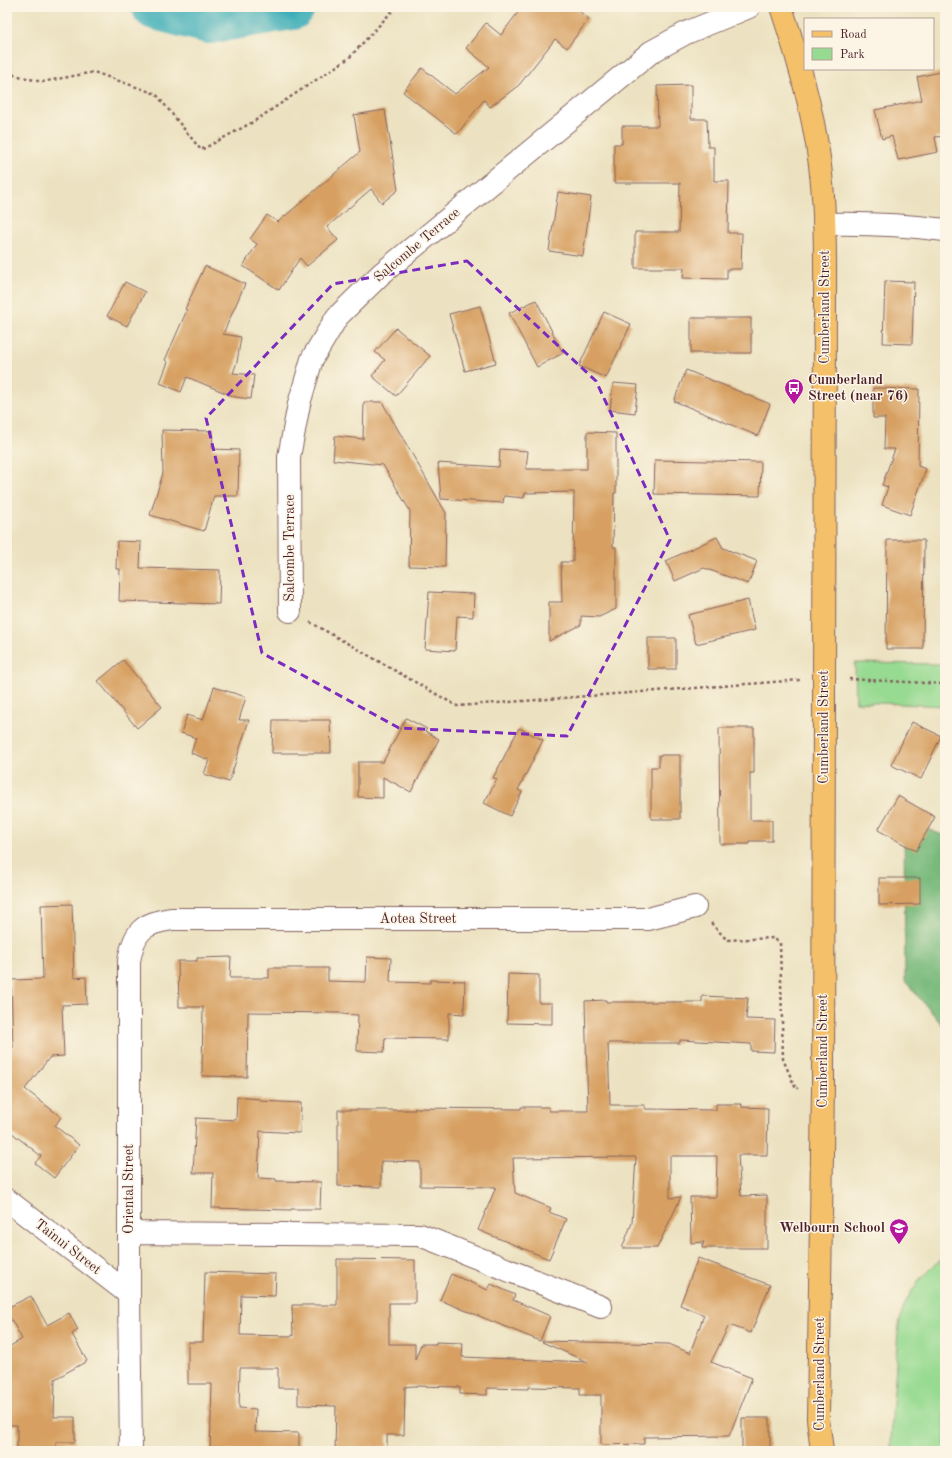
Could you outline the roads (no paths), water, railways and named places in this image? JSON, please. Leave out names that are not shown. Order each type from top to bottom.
[{"type":"main road","name":"Cumberland Street","points":[[781,7],[795,48],[817,145],[822,184],[824,224],[823,1087],[818,1419],[822,1451]]},
{"type":"street","name":"Salcombe Terrace","points":[[290,611],[289,457],[298,404],[312,359],[337,317],[381,274],[651,52],[686,32],[749,7]]},
{"type":"street","points":[[824,224],[847,223],[945,230]]},
{"type":"street","name":"Aotea Street","points":[[141,930],[157,921],[172,919],[648,919],[696,907]]},
{"type":"street","name":"Oriental Street","points":[[131,1451],[129,1294],[129,961],[132,944],[141,930]]},
{"type":"street","name":"Tainui Street","points":[[7,1200],[129,1294]]},
{"type":"street","points":[[129,1233],[420,1235],[601,1307]]},
{"type":"waterway","points":[[155,7],[209,21],[292,7]]},
{"type":"place","name":"Cumberland Street (near 76)","points":[[794,405]]},
{"type":"place","name":"Welbourn School","points":[[899,1245]]}]
